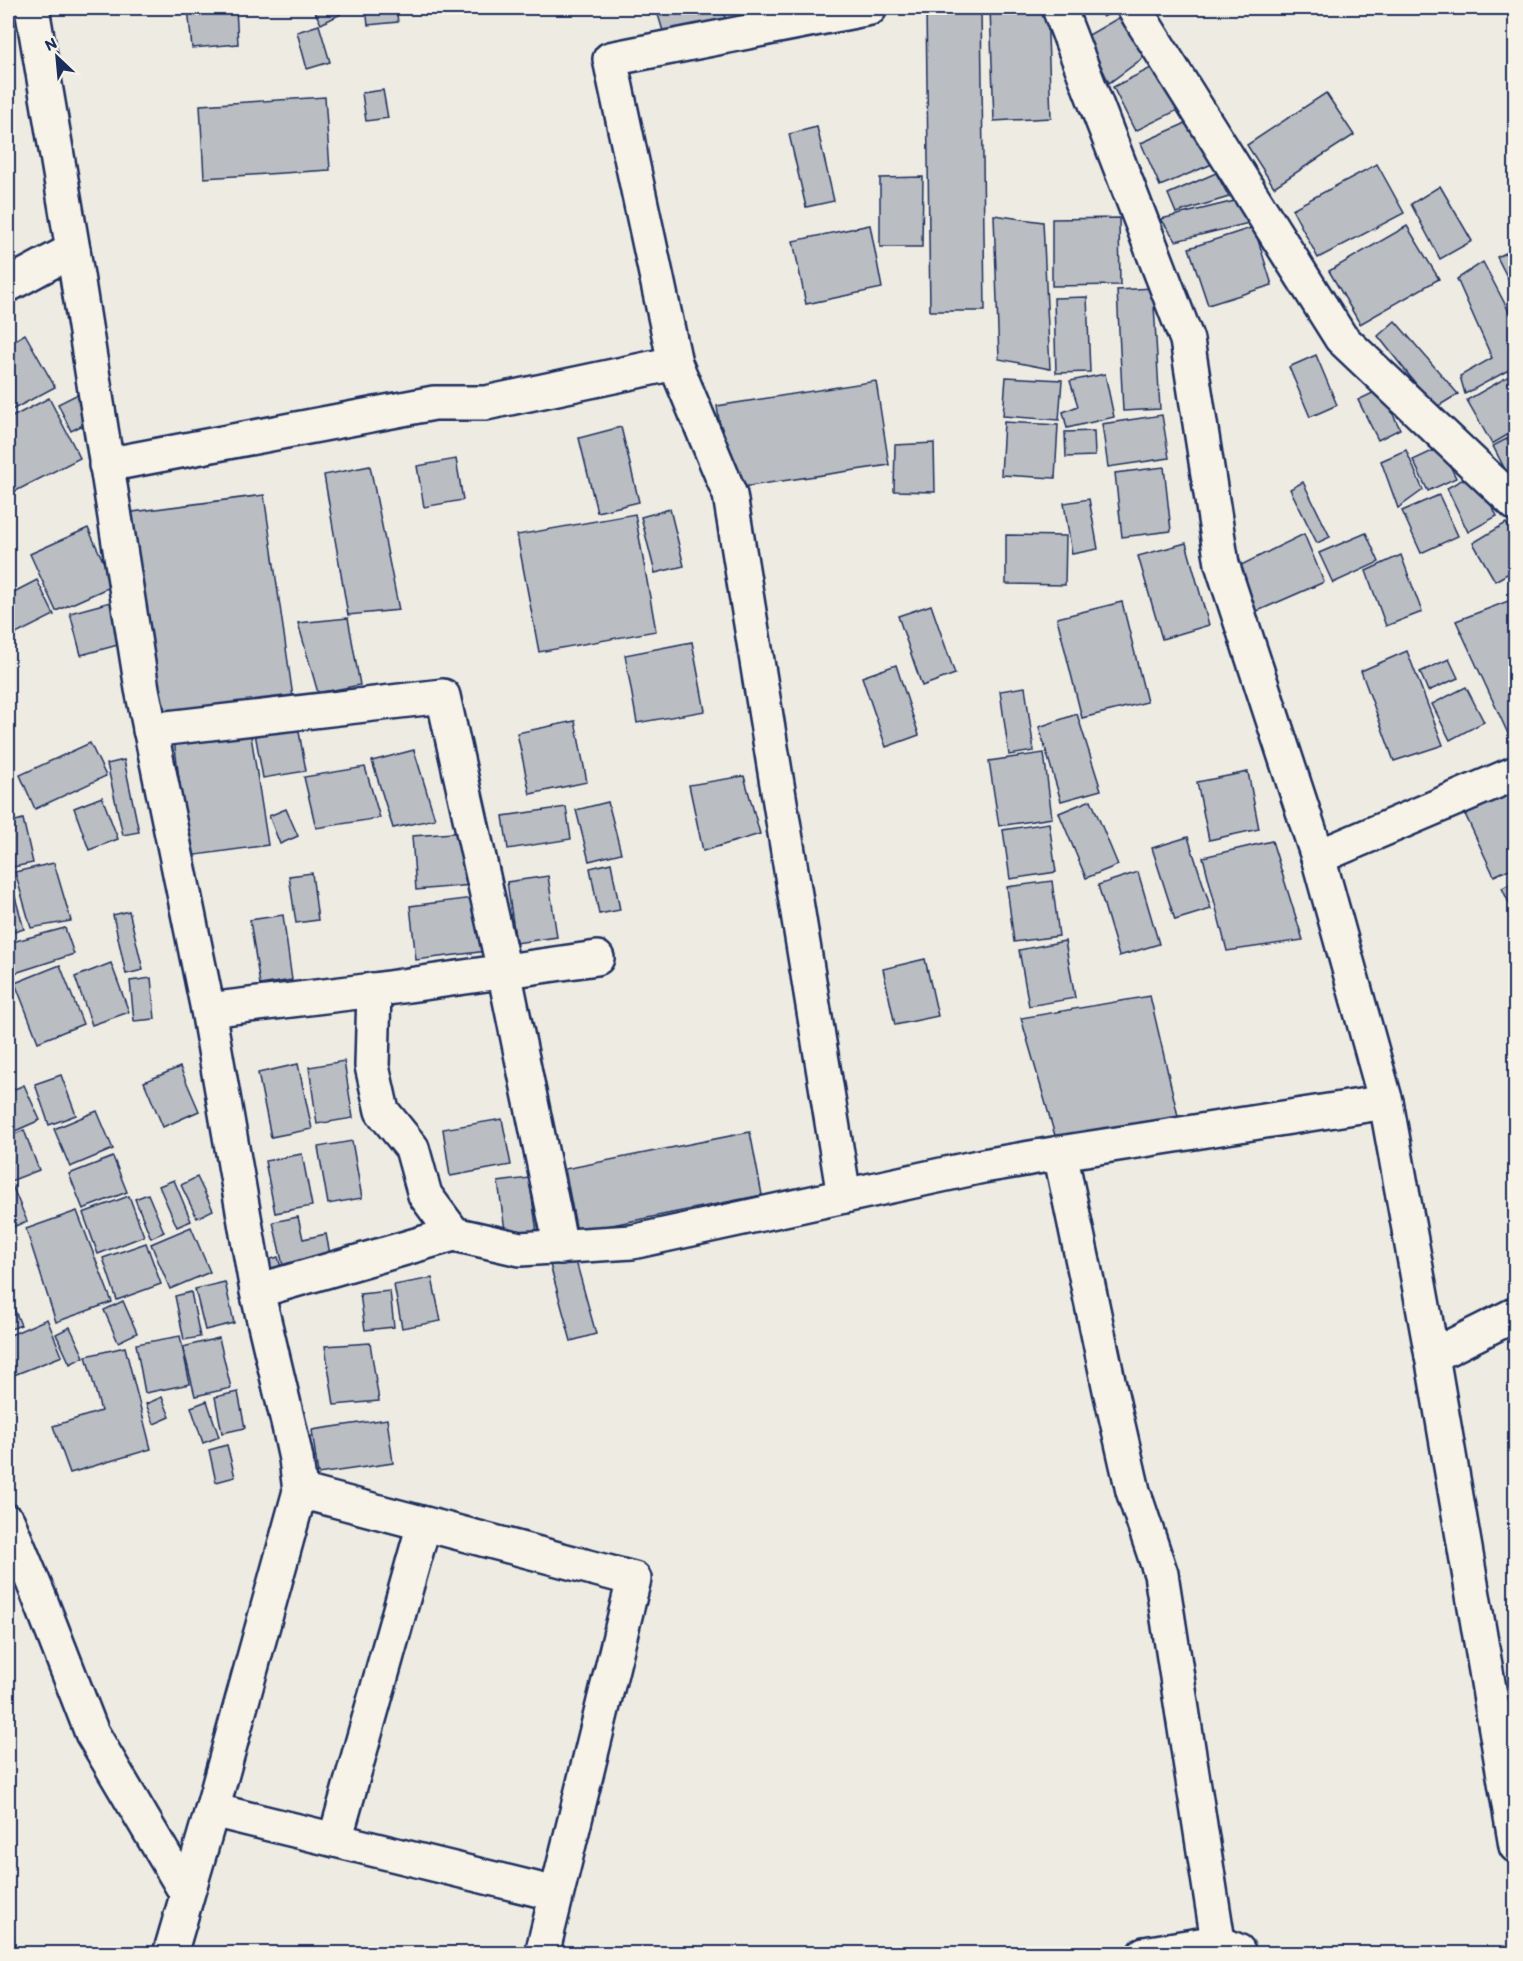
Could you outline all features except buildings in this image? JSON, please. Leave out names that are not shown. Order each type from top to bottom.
[{"type":"street","points":[[32,8],[73,250],[142,689],[208,1010],[256,1291],[290,1426],[297,1459],[300,1491],[170,1953]]},
{"type":"street","points":[[844,1196],[730,495],[675,363],[610,59],[870,8]]},
{"type":"street","points":[[1059,8],[1187,340],[1222,564],[1318,857],[1386,1102],[1432,1356],[1515,1846]]},
{"type":"street","points":[[1134,8],[1341,338],[1515,504]]},
{"type":"street","points":[[8,285],[73,250]]},
{"type":"street","points":[[106,465],[434,403],[486,404],[675,363]]},
{"type":"street","points":[[150,730],[443,696],[504,970],[561,1247]]},
{"type":"street","points":[[1318,857],[1515,773]]},
{"type":"street","points":[[208,1010],[374,990],[597,958]]},
{"type":"street","points":[[374,990],[372,1066],[382,1111],[412,1148],[425,1196],[454,1234]]},
{"type":"street","points":[[256,1291],[454,1234],[520,1249],[632,1242],[983,1166],[1386,1102]]},
{"type":"street","points":[[1060,1153],[1133,1491],[1161,1574],[1227,1950],[1144,1953]]},
{"type":"street","points":[[1432,1356],[1515,1314]]},
{"type":"street","points":[[300,1491],[634,1579],[542,1953]]},
{"type":"street","points":[[8,1522],[92,1733],[187,1894]]},
{"type":"street","points":[[335,1840],[424,1524]]},
{"type":"street","points":[[212,1810],[556,1894]]}]
